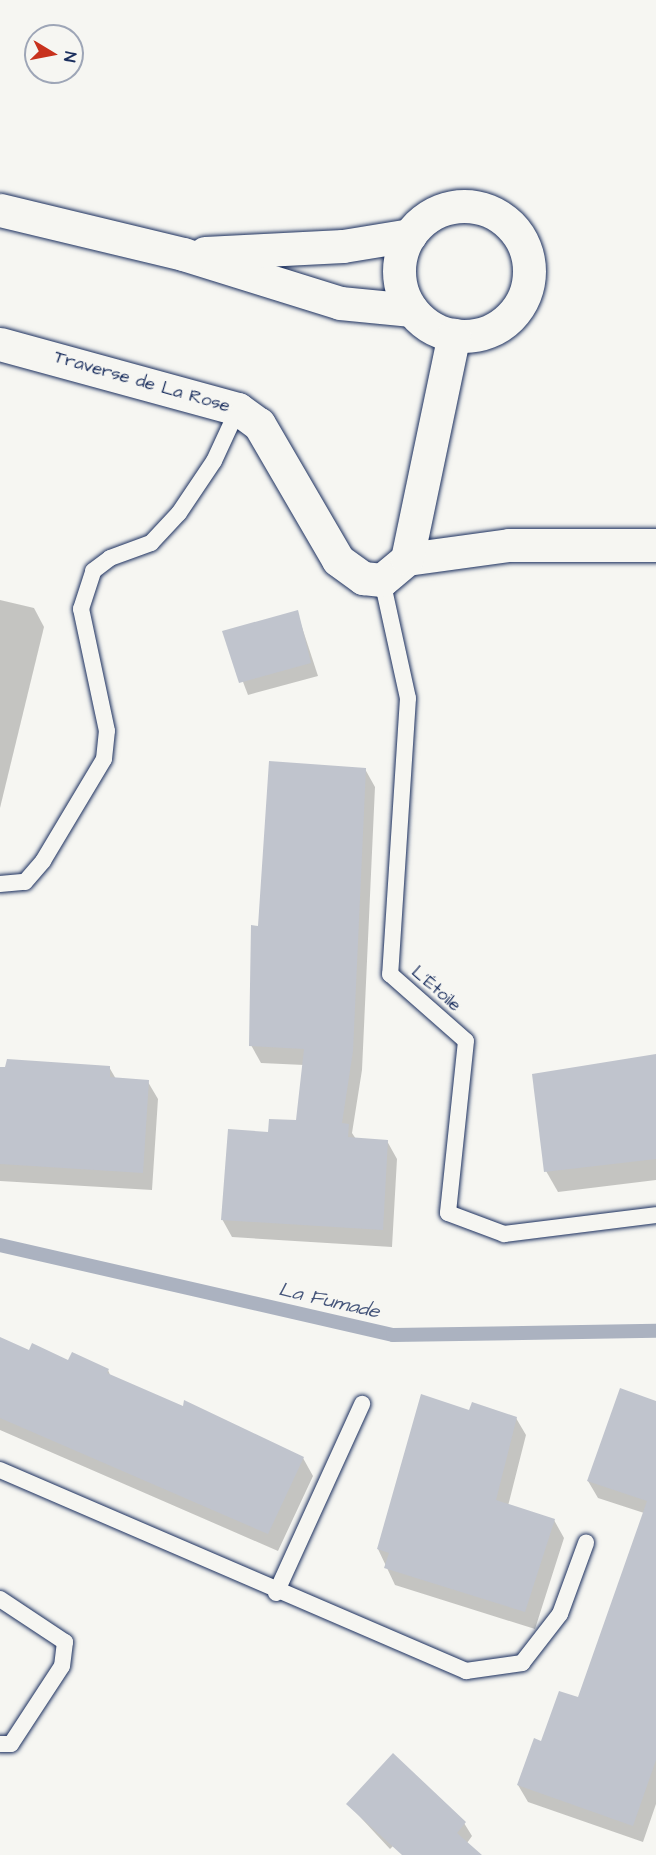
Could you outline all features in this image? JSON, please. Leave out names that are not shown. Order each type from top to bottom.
[{"type":"street","points":[[183,254],[343,246],[410,235],[438,211],[460,205],[495,212],[519,235],[528,256],[524,298],[493,330],[454,336],[441,333],[412,310],[400,279],[410,235]]},
{"type":"street","points":[[0,210],[183,254],[340,303],[412,310]]},
{"type":"street","points":[[407,560],[454,336]]},
{"type":"street","name":"Traverse de La Rose","points":[[0,344],[238,409],[259,424],[338,560],[363,578],[382,580]]},
{"type":"street","points":[[382,580],[407,560],[509,545],[656,545]]},
{"type":"lane","points":[[0,884],[25,882],[43,861],[104,759],[107,731],[81,609],[93,571],[110,558],[151,543],[179,513],[214,461],[238,409]]},
{"type":"lane","name":"L'Étoile","points":[[382,580],[408,698],[390,974],[466,1041],[448,1213],[504,1234],[656,1215]]},
{"type":"lane","points":[[276,1593],[362,1404]]},
{"type":"lane","points":[[0,1470],[276,1593],[466,1671],[522,1664],[560,1614],[586,1543]]},
{"type":"lane","points":[[0,1599],[65,1642],[62,1666],[11,1744],[0,1744]]},
{"type":"building","points":[[298,610],[311,663],[239,683],[222,631]]},
{"type":"building","points":[[269,761],[366,768],[353,1051],[342,1123],[349,1124],[348,1137],[388,1140],[383,1230],[221,1220],[228,1129],[268,1132],[269,1119],[296,1120],[304,1049],[249,1046],[251,925],[258,926]]},
{"type":"building","points":[[656,1054],[656,1159],[544,1172],[532,1074]]},
{"type":"building","points":[[7,1059],[110,1066],[110,1077],[149,1080],[143,1173],[0,1164],[0,1067],[5,1067]]},
{"type":"building","points":[[0,1337],[29,1350],[32,1343],[68,1360],[72,1352],[109,1369],[107,1373],[183,1406],[184,1400],[304,1457],[268,1534],[0,1418]]},
{"type":"building","points":[[620,1388],[656,1401],[656,1760],[633,1826],[517,1785],[534,1738],[541,1741],[559,1691],[578,1697],[647,1501],[587,1481]]},
{"type":"building","points":[[421,1394],[469,1410],[472,1402],[517,1417],[496,1500],[555,1519],[525,1612],[384,1568],[389,1553],[377,1549]]},
{"type":"building","points":[[393,1753],[466,1822],[457,1833],[482,1855],[402,1855],[346,1804]]},
{"type":"waterway","name":"La Fumade","points":[[0,1245],[393,1335],[656,1331]]}]
